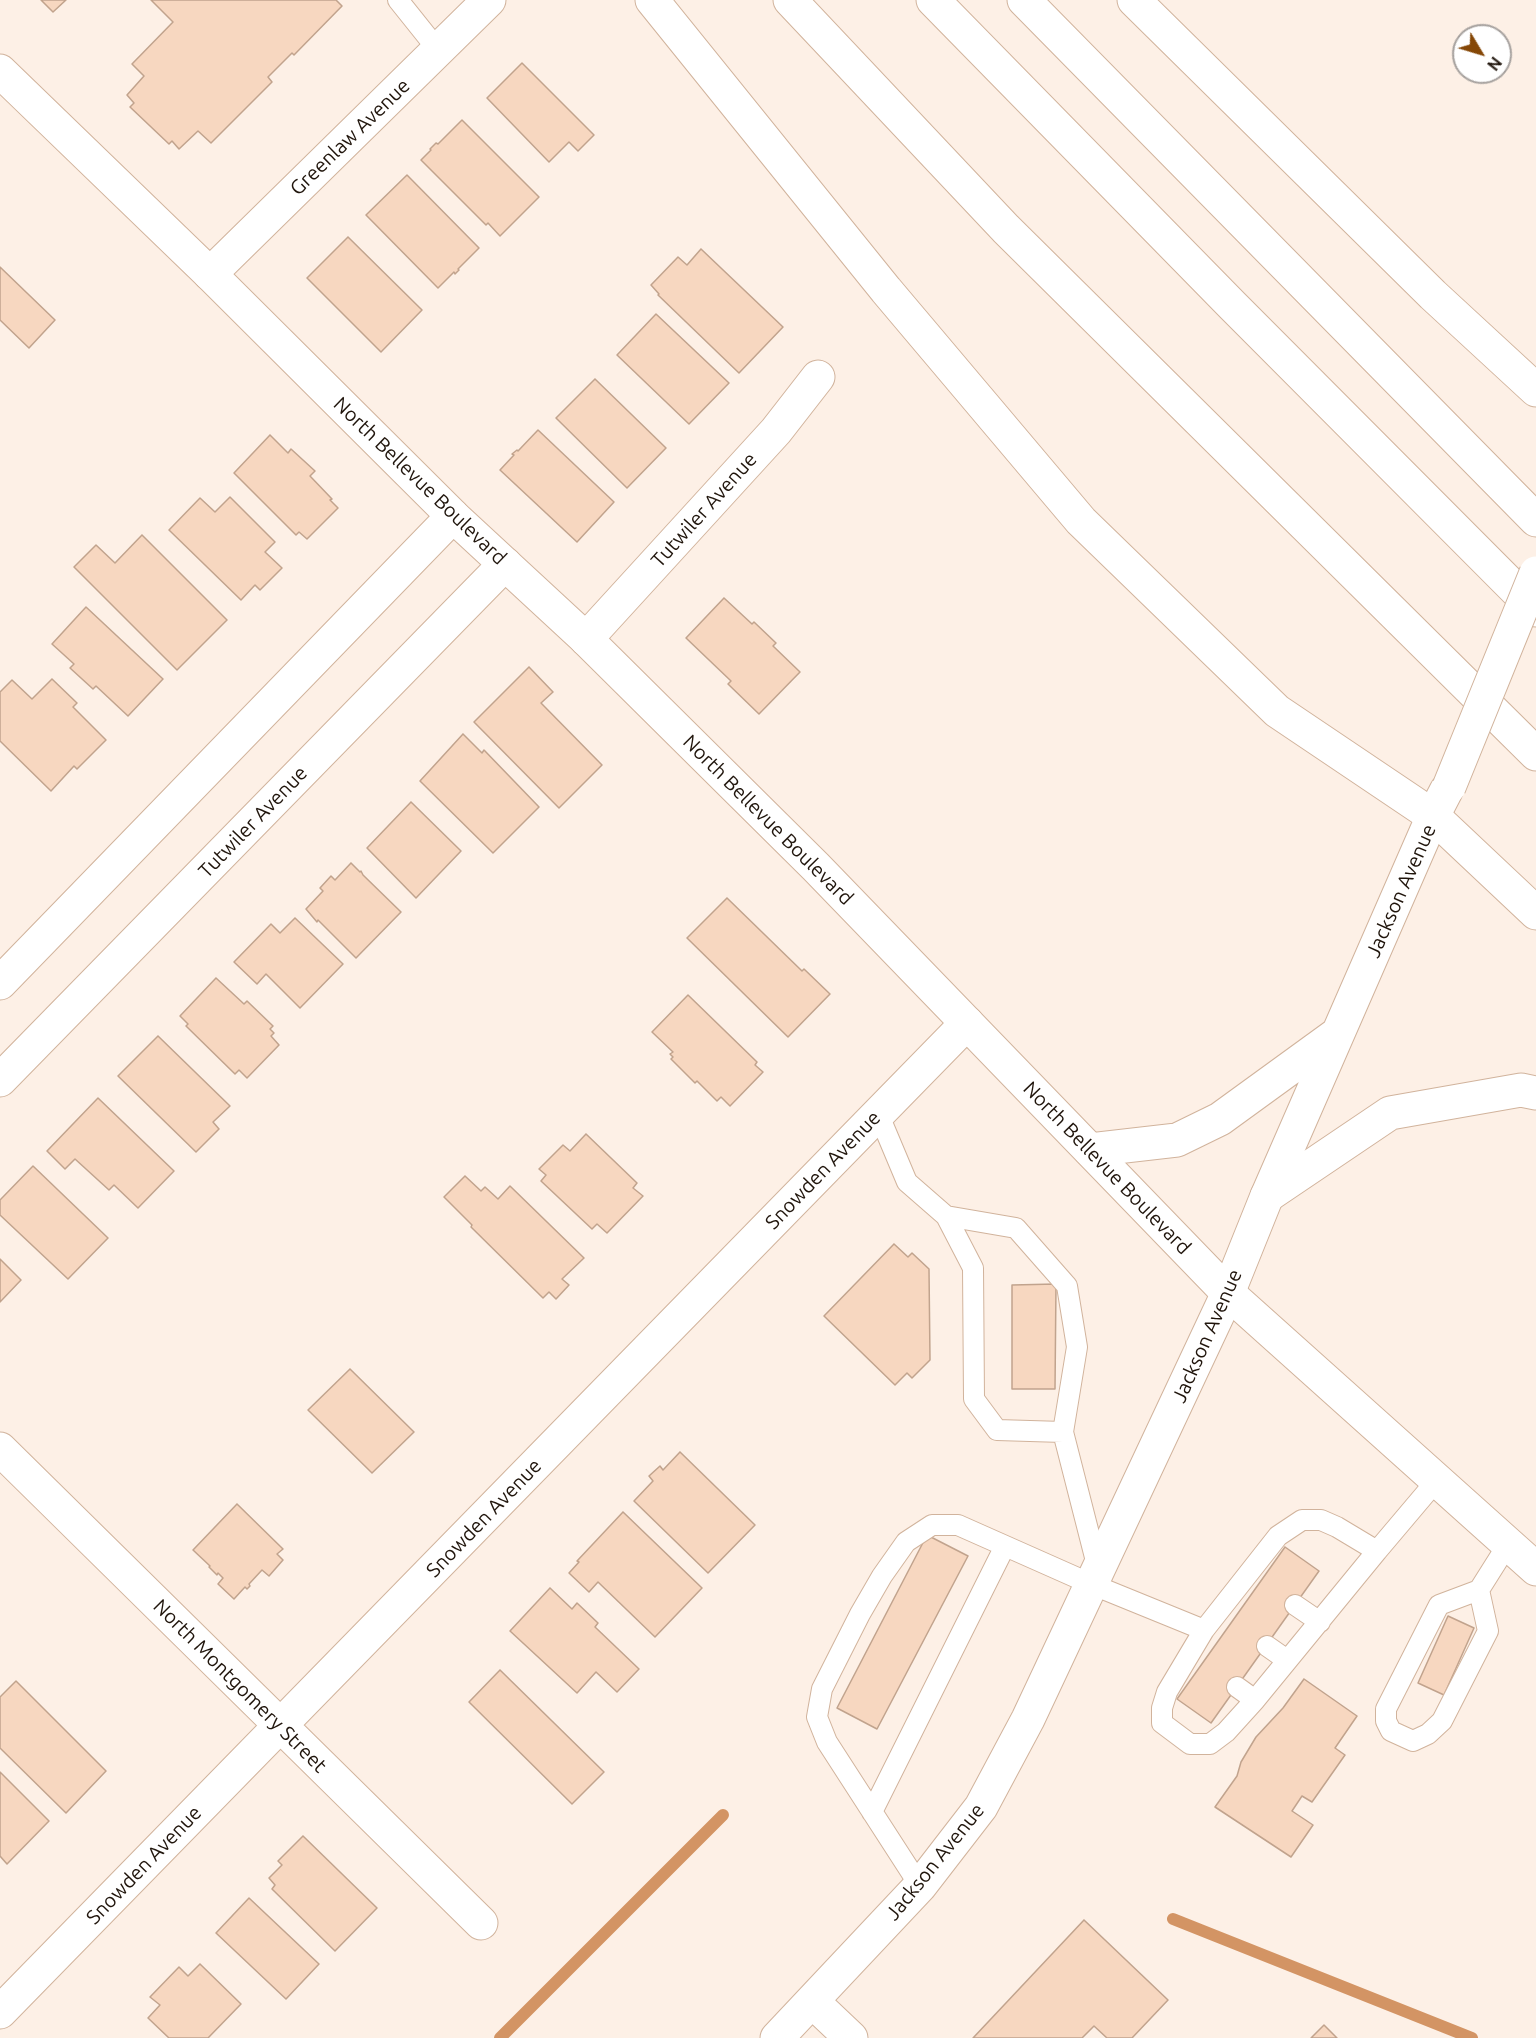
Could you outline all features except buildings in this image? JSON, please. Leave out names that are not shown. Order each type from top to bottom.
[{"type":"main road","name":"Greenlaw Avenue","points":[[210,274],[489,0]]},
{"type":"main road","points":[[652,0],[886,290],[1081,521],[1277,711],[1434,816],[1536,913]]},
{"type":"main road","points":[[790,0],[1006,230],[1536,754]]},
{"type":"main road","points":[[933,0],[1536,610]]},
{"type":"main road","points":[[1024,0],[1536,520]]},
{"type":"main road","points":[[1134,0],[1433,295],[1536,390]]},
{"type":"main road","name":"North Bellevue Boulevard","points":[[0,71],[210,274],[453,516],[586,639],[816,867],[1228,1293],[1536,1569]]},
{"type":"main road","name":"Tutwiler Avenue","points":[[586,639],[776,431],[818,377]]},
{"type":"main road","points":[[0,983],[453,516]]},
{"type":"main road","name":"Tutwiler Avenue","points":[[0,1080],[505,564]]},
{"type":"main road","name":"Jackson Avenue","points":[[777,2038],[920,1886],[981,1808],[1029,1719],[1228,1293],[1267,1196],[1338,1033],[1449,787],[1536,573]]},
{"type":"main road","name":"Snowden Avenue","points":[[0,2012],[967,1023]]},
{"type":"main road","points":[[1090,1150],[1177,1140],[1220,1119],[1338,1033]]},
{"type":"main road","points":[[1267,1196],[1390,1113],[1521,1090],[1536,1093]]},
{"type":"main road","name":"North Montgomery Street","points":[[0,1449],[481,1923]]},
{"type":"main road","points":[[813,2002],[851,2038]]},
{"type":"lane","points":[[401,1],[438,51]]},
{"type":"lane","points":[[878,1113],[907,1182],[946,1216],[973,1268],[974,1399],[997,1430],[1063,1432]]},
{"type":"lane","points":[[946,1216],[1016,1228],[1067,1286],[1077,1347],[1063,1432],[1095,1576]]},
{"type":"lane","points":[[1377,1551],[1321,1520],[1302,1520],[1278,1536],[1255,1577],[1226,1617],[1204,1630],[1195,1660],[1167,1692],[1162,1708],[1162,1723],[1190,1744],[1210,1744],[1226,1732],[1437,1480]]},
{"type":"lane","points":[[920,1886],[827,1742],[817,1717],[822,1689],[860,1614],[882,1576],[906,1542],[932,1525],[958,1526],[1005,1546],[1095,1576],[1204,1630]]},
{"type":"lane","points":[[1479,1590],[1488,1632],[1442,1721],[1428,1734],[1413,1741],[1391,1731],[1386,1721],[1386,1709],[1439,1605],[1479,1590],[1508,1544]]},
{"type":"lane","points":[[872,1812],[1005,1546]]},
{"type":"lane","points":[[1295,1605],[1320,1622]]},
{"type":"lane","points":[[1266,1646],[1287,1660]]},
{"type":"lane","points":[[1237,1688],[1255,1700]]},
{"type":"waterway","points":[[500,2038],[723,1815]]},
{"type":"waterway","points":[[1173,1919],[1472,2038]]}]
